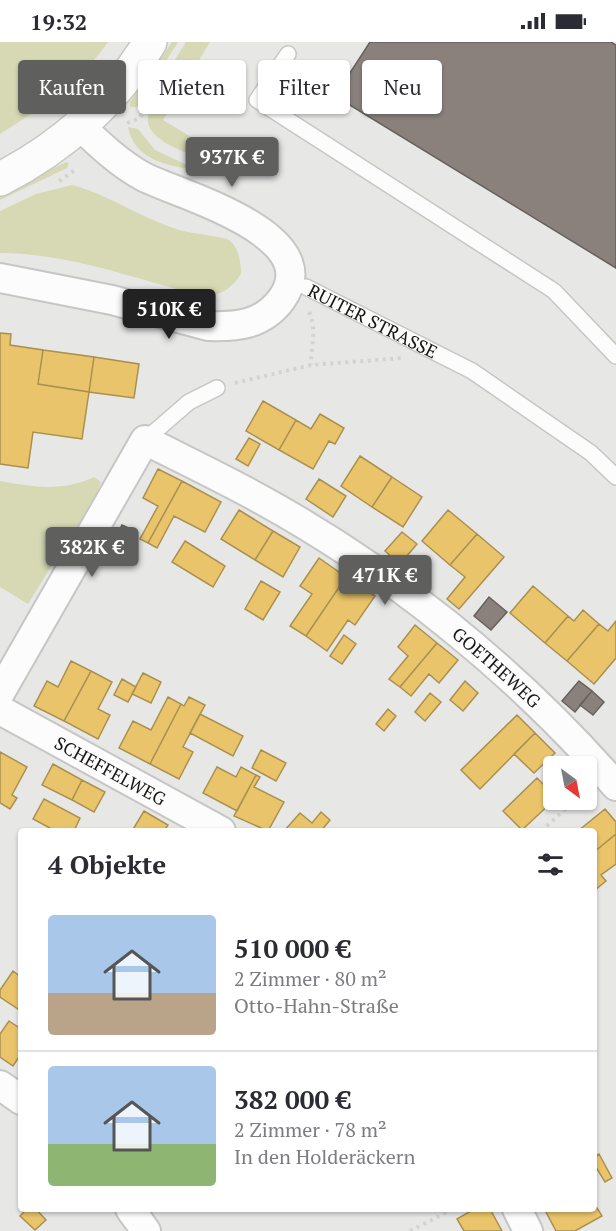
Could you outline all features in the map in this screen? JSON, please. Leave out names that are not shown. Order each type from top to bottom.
[{"type":"street","points":[[0,179],[33,162],[80,126],[105,100],[150,42]]},
{"type":"street","name":"RUITER STRASSE","points":[[80,126],[117,159],[145,177],[245,219],[281,252],[297,284]]},
{"type":"street","points":[[0,278],[89,295],[208,326],[224,327],[263,319],[297,284]]},
{"type":"street","points":[[0,693],[145,440]]},
{"type":"street","name":"GOETHEWEG","points":[[145,440],[252,494],[364,564],[438,615],[535,701],[616,786]]},
{"type":"street","name":"SCHEFFELWEG","points":[[0,710],[216,828]]},
{"type":"street","points":[[0,1085],[18,1098]]},
{"type":"street","points":[[132,1212],[146,1231]]},
{"type":"street","points":[[518,1212],[528,1231]]},
{"type":"lane","points":[[288,54],[257,100],[554,291],[616,356]]},
{"type":"lane","name":"RUITER STRASSE","points":[[297,284],[430,347],[472,370],[582,447],[616,477]]},
{"type":"lane","points":[[145,440],[189,402],[217,388]]},
{"type":"path","points":[[311,364],[310,344],[314,332]]},
{"type":"path","points":[[217,388],[311,364],[399,359],[430,347]]},
{"type":"path","points":[[544,828],[565,810]]},
{"type":"path","points":[[410,1231],[447,1212]]},
{"type":"green space","points":[[0,42],[108,42],[93,60],[18,60],[18,114],[31,114],[0,134]]},
{"type":"green space","points":[[172,42],[178,42],[167,60],[159,60]]},
{"type":"green space","points":[[186,42],[210,42],[199,60],[175,60]]},
{"type":"green space","points":[[138,91],[137,107],[130,107],[130,102]]},
{"type":"green space","points":[[149,114],[167,114],[163,120],[249,172],[208,161],[175,148],[152,132],[148,122]]},
{"type":"green space","points":[[128,127],[138,129],[155,150],[198,170],[154,160],[138,148]]},
{"type":"green space","points":[[66,162],[69,163],[67,168],[0,200],[0,195]]},
{"type":"green space","points":[[72,185],[183,231],[229,240],[237,251],[241,274],[225,290],[216,295],[204,296],[78,262],[26,254],[0,253],[0,211],[36,194]]},
{"type":"green space","points":[[94,477],[101,482],[91,508],[73,531],[28,604],[0,587],[0,481],[48,487],[71,485]]},
{"type":"building: Wohnen","points":[[0,333],[11,334],[10,345],[43,350],[38,384],[89,392],[82,439],[33,432],[28,468],[0,464]]},
{"type":"building: Wohnen","points":[[43,350],[94,357],[89,392],[38,384]]},
{"type":"building: Wohnen","points":[[94,357],[139,364],[134,398],[89,392]]},
{"type":"building: Wohnen","points":[[263,401],[296,420],[279,450],[246,431]]},
{"type":"building: Wohnen","points":[[320,414],[344,428],[335,444],[329,441],[313,469],[279,450],[296,420],[311,429]]},
{"type":"building: Wohnen","points":[[249,438],[260,444],[248,466],[236,459]]},
{"type":"building: Wohnen","points":[[360,456],[392,477],[372,507],[341,486]]},
{"type":"building: Wohnen","points":[[158,469],[182,481],[148,543],[140,539],[158,506],[143,498]]},
{"type":"building: Wohnen","points":[[392,477],[422,497],[403,527],[372,507]]},
{"type":"building: Wohnen","points":[[319,479],[346,496],[333,517],[306,499]]},
{"type":"building: Wohnen","points":[[182,481],[221,502],[205,532],[174,516],[157,548],[148,543]]},
{"type":"building: Wohnen","points":[[239,510],[273,531],[255,560],[221,539]]},
{"type":"building: Wohnen","points":[[448,510],[477,534],[450,565],[422,541]]},
{"type":"building: Wohnen","points":[[273,531],[300,547],[283,577],[255,560]]},
{"type":"building: Wohnen","points":[[402,532],[417,544],[400,564],[385,551]]},
{"type":"building: Wohnen","points":[[477,534],[504,557],[459,609],[447,599],[465,577],[450,565]]},
{"type":"building: Wohnen","points":[[185,541],[225,566],[213,587],[172,562]]},
{"type":"building: Wohnen","points":[[319,558],[346,577],[306,636],[290,626],[312,594],[300,586]]},
{"type":"building: Wohnen","points":[[346,577],[375,596],[355,625],[348,620],[327,651],[306,636]]},
{"type":"building: Wohnen","points":[[261,581],[280,592],[263,620],[245,609]]},
{"type":"building: Wohnen","points":[[533,586],[568,616],[545,643],[510,613]]},
{"type":"building: Wohnen","points":[[583,610],[599,624],[567,661],[545,643],[568,616],[574,621]]},
{"type":"building: Wohnen","points":[[616,621],[616,658],[594,684],[567,661],[599,624],[608,631]]},
{"type":"building: Wohnen","points":[[415,625],[437,643],[400,687],[389,679],[408,656],[398,647]]},
{"type":"building: Wohnen","points":[[344,635],[356,644],[342,664],[330,656]]},
{"type":"building: Wohnen","points":[[437,643],[458,660],[439,683],[429,674],[411,696],[400,687]]},
{"type":"building: Wohnen","points":[[71,661],[91,671],[64,721],[34,706],[47,681],[58,687]]},
{"type":"building: Wohnen","points":[[91,671],[112,682],[98,709],[110,715],[98,739],[64,721]]},
{"type":"building: Wohnen","points":[[143,673],[161,682],[151,703],[132,694]]},
{"type":"building: Wohnen","points":[[122,679],[136,687],[128,702],[114,695]]},
{"type":"building: Wohnen","points":[[465,681],[478,693],[463,711],[450,700]]},
{"type":"building: Wohnen","points":[[430,693],[441,702],[425,721],[415,712]]},
{"type":"building: Wohnen","points":[[168,697],[181,704],[150,764],[119,748],[133,721],[151,730]]},
{"type":"building: Wohnen","points":[[189,697],[205,705],[183,747],[193,752],[179,779],[150,764],[181,704],[184,706]]},
{"type":"building: Wohnen","points":[[388,709],[396,716],[384,731],[376,724]]},
{"type":"building: Wohnen","points":[[200,714],[243,736],[233,756],[190,733]]},
{"type":"building: Wohnen","points":[[517,715],[535,733],[480,789],[461,770]]},
{"type":"building: Wohnen","points":[[535,733],[555,753],[552,756],[543,756],[543,764],[534,773],[514,754]]},
{"type":"building: Wohnen","points":[[261,750],[286,763],[276,781],[252,768]]},
{"type":"building: Wohnen","points":[[0,752],[27,767],[12,795],[17,798],[10,809],[0,803]]},
{"type":"building: Wohnen","points":[[53,764],[82,780],[72,800],[42,785]]},
{"type":"building: Wohnen","points":[[217,767],[236,777],[241,767],[256,775],[237,811],[203,793]]},
{"type":"building: Wohnen","points":[[256,775],[260,777],[254,787],[284,802],[270,828],[261,828],[234,816]]},
{"type":"building: Wohnen","points":[[537,778],[543,784],[543,810],[524,828],[520,828],[503,811]]},
{"type":"building: Wohnen","points":[[82,780],[105,792],[94,812],[72,800]]},
{"type":"building: Wohnen","points":[[44,799],[80,818],[75,828],[50,828],[33,819]]},
{"type":"building: Wohnen","points":[[605,809],[616,822],[616,834],[597,850],[597,828],[582,828]]},
{"type":"building: Wohnen","points":[[144,811],[168,825],[166,828],[134,828]]},
{"type":"building: Wohnen","points":[[321,812],[330,820],[323,828],[287,828],[300,813],[312,823]]},
{"type":"building: Wohnen","points":[[616,834],[616,864],[601,875],[606,881],[597,888],[597,850]]},
{"type":"building: Wohnen","points":[[13,971],[18,975],[18,1009],[0,997],[0,990]]},
{"type":"building: Wohnen","points":[[9,1021],[18,1027],[18,1058],[13,1066],[0,1057],[0,1034]]},
{"type":"building: Wohnen","points":[[599,1154],[612,1178],[605,1182],[597,1169],[597,1155]]},
{"type":"building: Wohnen","points":[[597,1208],[602,1216],[575,1231],[556,1231],[546,1212],[597,1212]]},
{"type":"building: Wohnen","points":[[24,1212],[39,1212],[46,1220],[35,1230],[20,1216]]},
{"type":"building: Wohnen","points":[[469,1212],[492,1212],[502,1231],[464,1231],[457,1219]]},
{"type":"building: Industrie","points":[[370,42],[611,42],[616,45],[616,268],[364,114],[442,114],[442,60],[362,60],[362,113],[350,105],[350,73]]},
{"type":"building: Industrie","points":[[122,525],[137,532],[127,552],[112,544]]},
{"type":"building: Industrie","points":[[489,597],[507,612],[491,630],[474,616]]},
{"type":"building: Industrie","points":[[579,681],[592,691],[575,712],[562,701]]},
{"type":"building: Industrie","points":[[592,691],[604,702],[593,715],[580,705]]}]
